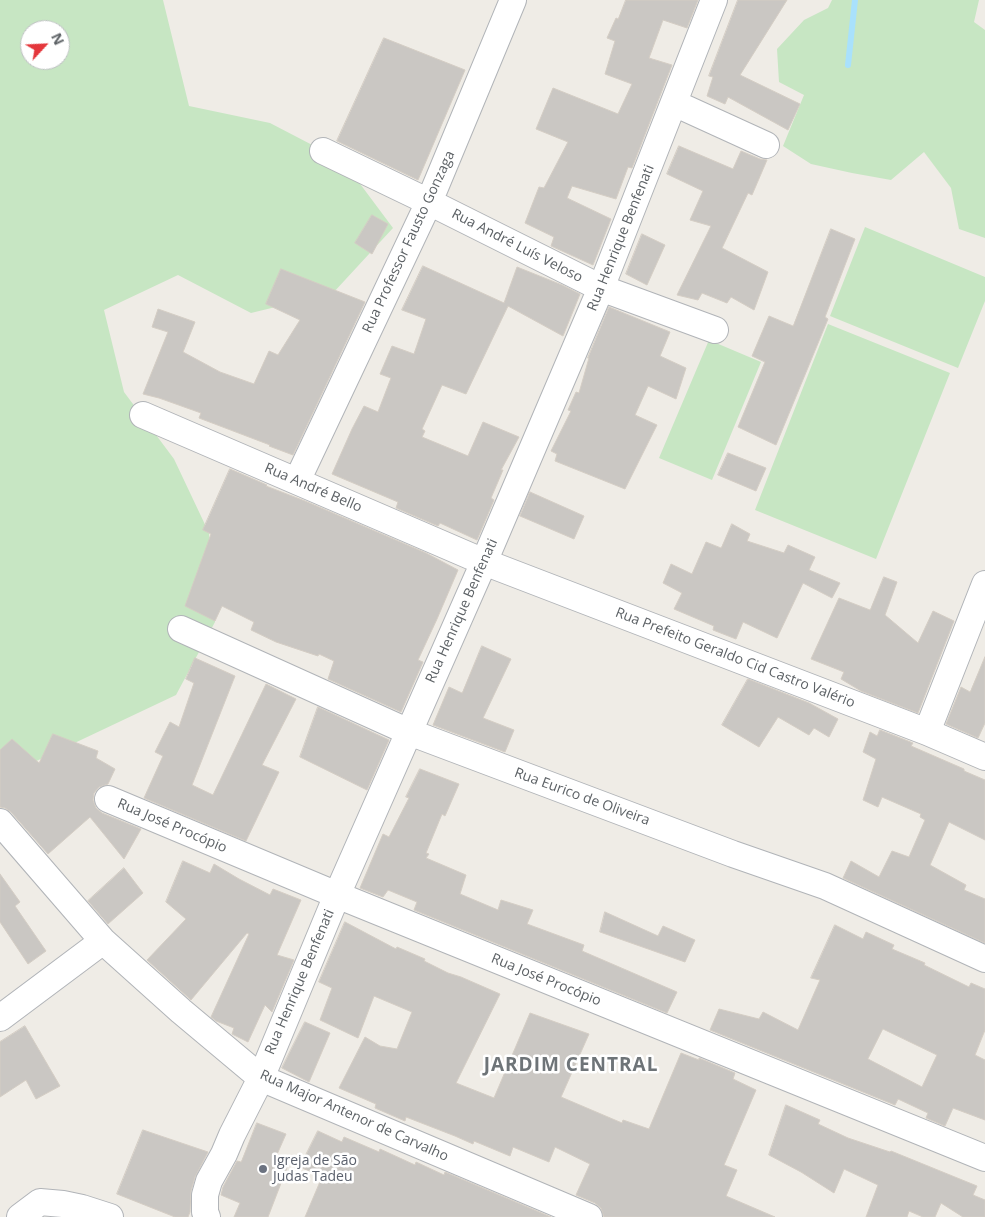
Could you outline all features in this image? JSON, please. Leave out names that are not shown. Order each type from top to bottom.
[{"type":"street","name":"Rua Professor Fausto Gonzaga","points":[[297,481],[429,202],[513,0]]},
{"type":"street","name":"Rua Henrique Benfenati","points":[[207,1217],[205,1212],[205,1195],[209,1181],[261,1078],[336,895],[484,562],[602,288],[714,0]]},
{"type":"street","points":[[674,103],[766,145]]},
{"type":"street","name":"Rua André Luís Veloso","points":[[323,151],[602,288],[716,330]]},
{"type":"street","name":"Rua André Bello","points":[[143,415],[484,562]]},
{"type":"street","name":"Rua Prefeito Geraldo Cid Castro Valério","points":[[484,562],[927,732],[985,757]]},
{"type":"street","points":[[927,732],[985,584]]},
{"type":"street","name":"Rua Eurico de Oliveira","points":[[181,630],[409,732],[733,854],[825,886],[985,959]]},
{"type":"street","name":"Rua José Procópio","points":[[108,799],[336,895],[985,1158]]},
{"type":"street","name":"Rua Major Antenor de Carvalho","points":[[1,825],[103,941],[180,1011],[261,1078],[589,1217]]},
{"type":"street","points":[[0,1018],[103,941]]},
{"type":"street","points":[[20,1217],[40,1202],[82,1208],[110,1217]]},
{"type":"green space","points":[[0,0],[163,0],[189,106],[270,123],[343,161],[393,228],[333,293],[251,313],[178,275],[104,310],[124,392],[174,459],[209,533],[215,622],[176,695],[28,765],[0,772]]},
{"type":"green space","points":[[832,0],[979,0],[974,22],[985,30],[985,238],[959,229],[951,188],[924,152],[891,180],[811,164],[783,146],[804,95],[779,82],[777,49],[804,20],[828,8]]},
{"type":"green space","points":[[865,227],[985,277],[985,301],[958,368],[830,316]]},
{"type":"green space","points":[[828,324],[950,373],[876,559],[755,510]]},
{"type":"green space","points":[[709,340],[761,362],[712,480],[659,458]]},
{"type":"building","points":[[626,0],[698,0],[687,28],[663,20],[649,58],[672,65],[632,168],[628,167],[616,199],[572,186],[567,198],[611,219],[593,265],[551,246],[554,237],[525,223],[539,187],[544,188],[568,142],[536,129],[553,88],[618,114],[632,84],[605,74],[615,41],[607,38]]},
{"type":"building","points":[[738,0],[787,0],[740,75],[800,104],[788,130],[728,97],[725,104],[707,96],[713,77],[709,76]]},
{"type":"building","points":[[384,38],[465,70],[418,180],[337,141]]},
{"type":"building","points":[[679,146],[733,169],[741,151],[767,160],[752,195],[748,193],[722,248],[768,272],[754,310],[731,297],[727,303],[702,293],[698,300],[677,295],[711,226],[690,220],[703,191],[667,174]]},
{"type":"building","points":[[372,215],[388,224],[372,254],[355,243]]},
{"type":"building","points":[[831,229],[855,239],[825,317],[828,319],[776,445],[738,427],[765,362],[752,356],[769,316],[793,326]]},
{"type":"building","points":[[642,234],[665,245],[647,285],[626,274]]},
{"type":"building","points":[[423,266],[504,303],[517,267],[580,294],[563,336],[508,306],[466,394],[442,385],[422,429],[425,431],[422,437],[468,456],[483,422],[519,437],[501,470],[503,470],[491,498],[494,500],[477,540],[440,523],[438,526],[396,508],[398,502],[332,474],[364,406],[378,412],[391,378],[380,374],[392,346],[414,354],[426,319],[402,310]]},
{"type":"building","points":[[281,269],[365,302],[293,455],[199,418],[201,413],[143,394],[168,332],[152,327],[158,309],[195,322],[183,352],[220,372],[254,384],[269,351],[278,355],[300,320],[266,304]]},
{"type":"building","points":[[609,307],[670,332],[660,356],[686,368],[676,399],[648,386],[635,415],[657,425],[625,489],[555,461],[557,454],[551,451],[571,411],[568,410],[576,392],[579,393],[588,358]]},
{"type":"building","points":[[728,453],[766,468],[756,491],[718,475]]},
{"type":"building","points":[[230,469],[426,553],[458,570],[418,660],[423,662],[401,712],[328,679],[334,661],[319,654],[318,656],[276,642],[251,630],[254,622],[222,606],[215,621],[185,606],[211,534],[203,530]]},
{"type":"building","points":[[530,492],[584,516],[574,539],[520,516]]},
{"type":"building","points":[[732,524],[750,534],[747,541],[784,553],[788,545],[815,557],[809,570],[840,583],[832,598],[803,583],[777,638],[743,622],[736,639],[713,630],[714,626],[674,609],[682,593],[663,583],[671,564],[692,574],[706,542],[721,548]]},
{"type":"building","points":[[884,577],[897,582],[885,615],[918,643],[933,611],[954,621],[918,713],[861,691],[841,679],[844,672],[811,659],[839,598],[870,610]]},
{"type":"building","points":[[482,646],[511,659],[483,718],[514,730],[505,752],[433,725],[449,687],[462,693]]},
{"type":"building","points":[[985,657],[985,723],[978,738],[946,724],[961,687],[970,692]]},
{"type":"building","points":[[195,658],[235,676],[192,785],[213,795],[266,684],[296,699],[262,765],[279,772],[246,841],[144,798],[163,756],[155,752],[170,722],[179,727],[194,683],[186,679]]},
{"type":"building","points":[[748,679],[809,703],[838,719],[829,737],[814,728],[809,735],[778,717],[759,747],[722,725]]},
{"type":"building","points":[[318,707],[389,740],[367,790],[300,757]]},
{"type":"building","points":[[880,730],[913,743],[911,746],[985,780],[985,840],[949,822],[930,865],[966,885],[964,890],[985,899],[985,943],[843,878],[851,861],[879,877],[892,851],[909,857],[925,820],[920,817],[921,814],[882,797],[878,807],[863,800],[876,759],[863,752],[870,732],[877,736]]},
{"type":"building","points":[[53,734],[98,751],[96,758],[115,769],[108,784],[99,787],[94,793],[93,800],[96,808],[102,813],[141,829],[124,859],[90,817],[48,854],[11,812],[0,807],[0,750],[12,739],[39,763]]},
{"type":"building","points":[[420,769],[459,784],[445,816],[442,814],[426,853],[429,854],[426,858],[466,875],[460,894],[498,910],[501,900],[533,910],[527,924],[584,945],[582,951],[677,992],[667,1013],[414,910],[417,902],[388,890],[383,897],[360,888],[383,834],[389,837],[409,798],[406,797]]},
{"type":"building","points":[[183,861],[210,873],[214,864],[270,895],[273,889],[301,900],[277,955],[294,960],[272,1012],[265,1005],[248,1042],[232,1034],[234,1028],[211,1017],[249,934],[247,933],[191,1000],[147,960],[186,919],[166,902]]},
{"type":"building","points":[[124,868],[143,893],[108,924],[88,901]]},
{"type":"building","points":[[0,874],[20,902],[15,906],[46,951],[28,964],[0,922]]},
{"type":"building","points":[[605,912],[658,936],[663,926],[695,940],[685,962],[600,932]]},
{"type":"building","points":[[345,922],[396,949],[397,947],[425,959],[424,961],[448,973],[500,994],[456,1083],[494,1098],[530,1013],[589,1034],[561,1097],[622,1123],[623,1120],[649,1129],[681,1053],[699,1060],[699,1058],[735,1073],[733,1079],[756,1090],[724,1165],[737,1170],[726,1196],[775,1217],[604,1217],[601,1208],[595,1203],[576,1195],[590,1164],[555,1147],[549,1162],[513,1147],[510,1156],[474,1141],[473,1144],[406,1117],[405,1121],[375,1108],[376,1104],[339,1088],[365,1037],[380,1046],[397,1049],[412,1012],[374,996],[358,1038],[320,1020],[332,988],[319,982]]},
{"type":"building","points":[[835,925],[863,939],[866,932],[894,945],[892,949],[925,963],[924,965],[969,987],[971,983],[985,989],[985,1030],[975,1055],[985,1060],[985,1120],[953,1108],[945,1126],[926,1118],[928,1113],[898,1099],[895,1105],[710,1030],[719,1009],[759,1019],[763,1012],[798,1030],[820,980],[811,978]],"holes":[[[883,1029],[937,1055],[922,1087],[868,1059]]]},
{"type":"building","points":[[305,1022],[330,1033],[309,1082],[282,1068]]},
{"type":"building","points":[[25,1026],[60,1086],[36,1099],[26,1080],[0,1097],[0,1042]]},
{"type":"building","points":[[786,1105],[820,1120],[818,1124],[848,1138],[891,1151],[977,1186],[973,1195],[985,1200],[985,1217],[963,1217],[941,1203],[935,1217],[923,1217],[909,1211],[907,1217],[866,1217],[878,1185],[844,1169],[834,1193],[769,1155]]},
{"type":"building","name":"Igreja de São Judas Tadeu","points":[[257,1123],[286,1134],[275,1159],[288,1165],[268,1217],[234,1217],[240,1203],[221,1195],[223,1187],[237,1161],[241,1162]]},
{"type":"building","points":[[143,1130],[208,1152],[195,1177],[191,1191],[188,1217],[175,1217],[117,1194]]},
{"type":"building","points":[[318,1131],[342,1142],[344,1137],[379,1152],[380,1149],[415,1165],[416,1162],[444,1175],[445,1172],[551,1217],[305,1217],[322,1177],[300,1167]]},
{"type":"waterway","points":[[848,65],[855,0]]},
{"type":"place","name":"Igreja de São Judas Tadeu","points":[[263,1169]]},
{"type":"district","name":"JARDIM CENTRAL","points":[[571,1066]]}]
